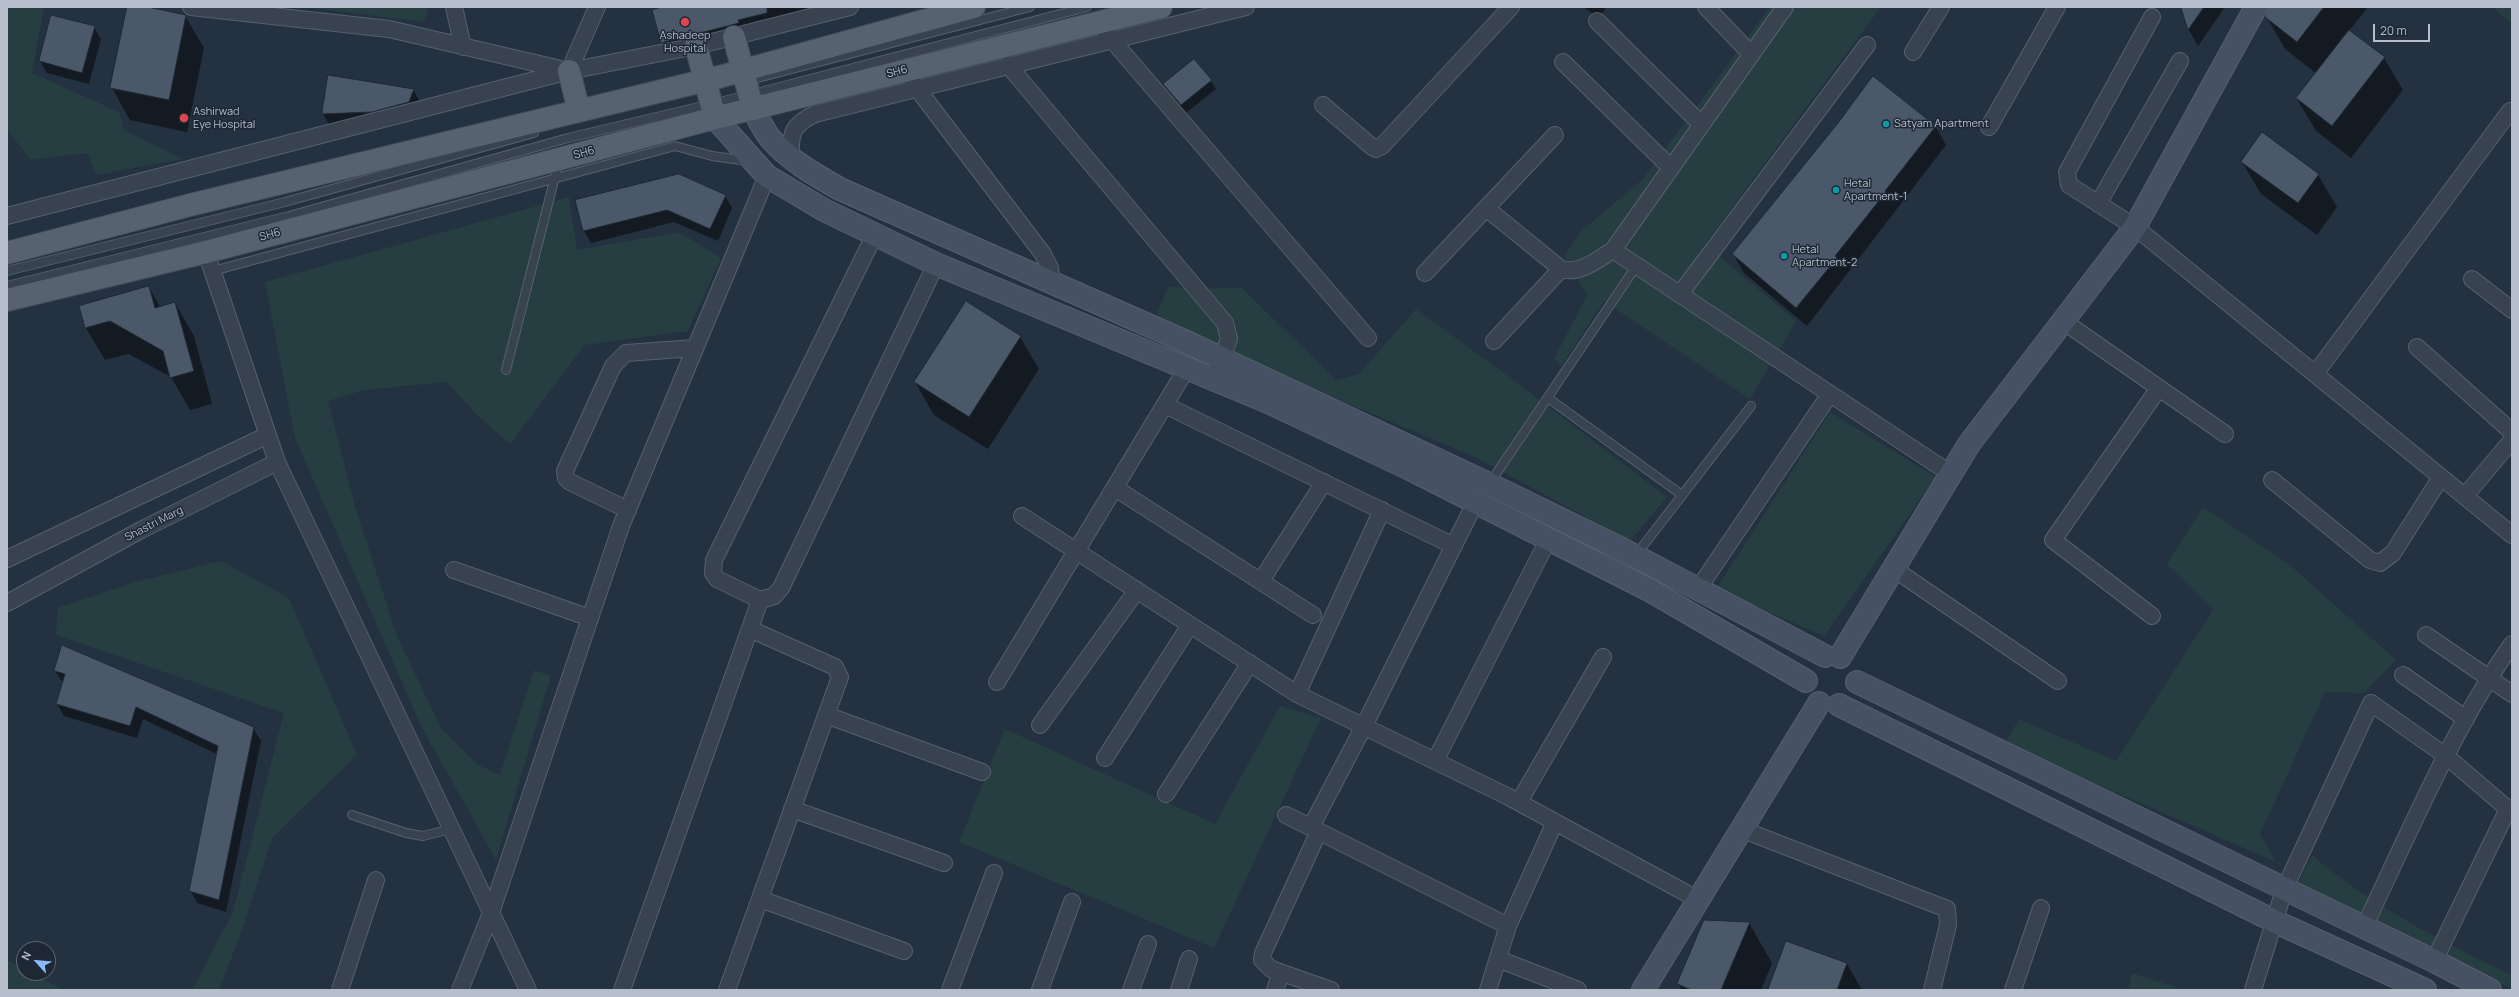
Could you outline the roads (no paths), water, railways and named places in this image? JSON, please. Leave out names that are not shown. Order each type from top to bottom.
[{"type":"main road","points":[[7,253],[190,204],[579,111],[709,96],[746,88],[920,15],[974,7]]},
{"type":"main road","name":"SH6","points":[[7,300],[210,262],[560,159],[709,96],[746,88],[904,70],[1092,15],[1161,7]]},
{"type":"main road","points":[[734,37],[746,88]]},
{"type":"main road","points":[[696,46],[709,96]]},
{"type":"main road","points":[[569,71],[579,111]]},
{"type":"street","points":[[191,7],[389,29],[569,71]]},
{"type":"street","points":[[454,7],[463,47]]},
{"type":"street","points":[[569,71],[597,7]]},
{"type":"street","points":[[7,216],[569,71],[696,46],[847,7]]},
{"type":"street","points":[[791,156],[792,134],[797,124],[805,118],[823,112],[1246,7]]},
{"type":"street","points":[[1323,105],[1371,146],[1376,149],[1382,146],[1511,7]]},
{"type":"street","points":[[1706,7],[1751,54]]},
{"type":"street","points":[[1486,208],[1561,269],[1568,271],[1582,268],[1614,250],[1785,7]]},
{"type":"street","points":[[1913,52],[1941,7]]},
{"type":"street","points":[[1989,127],[2057,7]]},
{"type":"street","points":[[2256,7],[2135,227],[1969,444],[1894,569],[1832,656],[1811,665],[1806,681],[1808,690],[1829,704],[2276,922],[2422,989]]},
{"type":"street","points":[[1092,15],[1368,338]]},
{"type":"street","points":[[2152,17],[2067,172],[2069,185],[2135,227],[2512,535]]},
{"type":"street","points":[[1597,21],[1702,125]]},
{"type":"street","points":[[1680,294],[1867,45]]},
{"type":"street","points":[[2098,204],[2180,61]]},
{"type":"street","points":[[1563,62],[1671,168]]},
{"type":"street","points":[[1008,66],[1225,323],[1229,339],[1223,359],[1212,379]]},
{"type":"street","points":[[904,70],[1043,254],[1050,268],[1052,283]]},
{"type":"street","points":[[746,88],[771,139],[820,177],[861,200],[1223,359],[1489,484],[1636,556],[1853,667],[1857,682],[1850,698],[1829,704],[1741,829],[1643,990]]},
{"type":"street","points":[[709,96],[761,169],[824,210],[936,264],[1187,368],[1321,427],[1651,591],[1806,681]]},
{"type":"street","points":[[2315,374],[2510,111]]},
{"type":"street","points":[[1425,273],[1555,135]]},
{"type":"street","points":[[460,990],[491,912],[628,510],[695,348],[761,169]]},
{"type":"street","points":[[875,234],[714,560],[712,573],[717,580],[760,600],[774,596],[781,588],[936,264]]},
{"type":"street","points":[[1614,250],[1951,474]]},
{"type":"street","points":[[210,262],[277,462],[528,990]]},
{"type":"street","points":[[1494,341],[1561,269]]},
{"type":"street","points":[[2472,279],[2512,310]]},
{"type":"street","points":[[2064,321],[2225,434]]},
{"type":"street","points":[[2417,347],[2512,432]]},
{"type":"street","points":[[628,510],[570,482],[566,478],[566,471],[613,366],[626,353],[695,348]]},
{"type":"street","points":[[997,682],[1187,368]]},
{"type":"street","points":[[2152,616],[2053,540],[2159,388]]},
{"type":"street","points":[[1698,589],[1830,394]]},
{"type":"street","points":[[1165,405],[1454,546]]},
{"type":"street","points":[[7,559],[268,435]]},
{"type":"street","points":[[2464,496],[2512,440]]},
{"type":"street","name":"Shastri Marg","points":[[7,603],[141,530],[277,462]]},
{"type":"street","points":[[2272,480],[2370,560],[2380,562],[2393,553],[2441,477]]},
{"type":"street","points":[[1260,581],[1324,482]]},
{"type":"street","points":[[1115,488],[1313,615]]},
{"type":"street","points":[[1331,990],[1281,973],[1265,965],[1262,960],[1263,953],[1315,829],[1364,726],[1475,503]]},
{"type":"street","points":[[1297,694],[1382,510]]},
{"type":"street","points":[[1022,516],[1297,694],[1519,802],[1698,899]]},
{"type":"street","points":[[1435,760],[1548,540]]},
{"type":"street","points":[[1894,569],[2058,681]]},
{"type":"street","points":[[454,570],[590,618]]},
{"type":"street","points":[[1040,725],[1137,590]]},
{"type":"street","points":[[622,990],[760,600]]},
{"type":"street","points":[[1105,758],[1190,625]]},
{"type":"street","points":[[731,989],[760,899],[840,677],[839,672],[835,667],[750,629]]},
{"type":"street","points":[[2426,635],[2512,694]]},
{"type":"street","points":[[2364,927],[2446,756],[2488,678],[2512,644]]},
{"type":"street","points":[[1519,802],[1603,657]]},
{"type":"street","points":[[1166,794],[1250,664]]},
{"type":"street","points":[[2403,675],[2466,719]]},
{"type":"street","points":[[1857,682],[2284,890],[2434,961],[2490,990]]},
{"type":"street","points":[[2253,990],[2276,922],[2284,890],[2371,703],[2446,756],[2510,806],[2434,961]]},
{"type":"street","points":[[826,715],[982,772]]},
{"type":"street","points":[[792,808],[944,863]]},
{"type":"street","points":[[1286,815],[1508,926]]},
{"type":"street","points":[[1488,990],[1508,926],[1555,822]]},
{"type":"street","points":[[1741,829],[1947,909],[1948,925],[1932,990]]},
{"type":"street","points":[[950,990],[994,873]]},
{"type":"street","points":[[340,990],[376,880]]},
{"type":"street","points":[[760,899],[904,951]]},
{"type":"street","points":[[1040,990],[1072,902]]},
{"type":"street","points":[[2013,990],[2041,908]]},
{"type":"street","points":[[1131,990],[1148,944]]},
{"type":"street","points":[[1179,990],[1190,959]]},
{"type":"street","points":[[1498,959],[1578,990]]},
{"type":"street","points":[[1275,990],[1281,973]]},
{"type":"lane","points":[[746,88],[1030,7]]},
{"type":"lane","points":[[746,88],[1092,15]]},
{"type":"lane","points":[[7,286],[289,216],[568,138],[709,96]]},
{"type":"lane","points":[[7,271],[285,202],[542,130]]},
{"type":"lane","points":[[210,262],[554,181],[676,146],[761,169]]},
{"type":"lane","points":[[506,370],[560,159]]},
{"type":"lane","points":[[1489,484],[1637,265]]},
{"type":"lane","points":[[1548,398],[1682,495]]},
{"type":"lane","points":[[1636,556],[1751,406]]},
{"type":"lane","points":[[352,815],[423,836],[451,829]]},
{"type":"place","name":"Ashadeep Hospital","points":[[685,22]]},
{"type":"place","name":"Ashirwad Eye Hospital","points":[[184,118]]},
{"type":"place","name":"Satyam Apartment","points":[[1886,124]]},
{"type":"place","name":"Hetal Apartment-1","points":[[1836,190]]},
{"type":"place","name":"Hetal Apartment-2","points":[[1784,256]]}]
